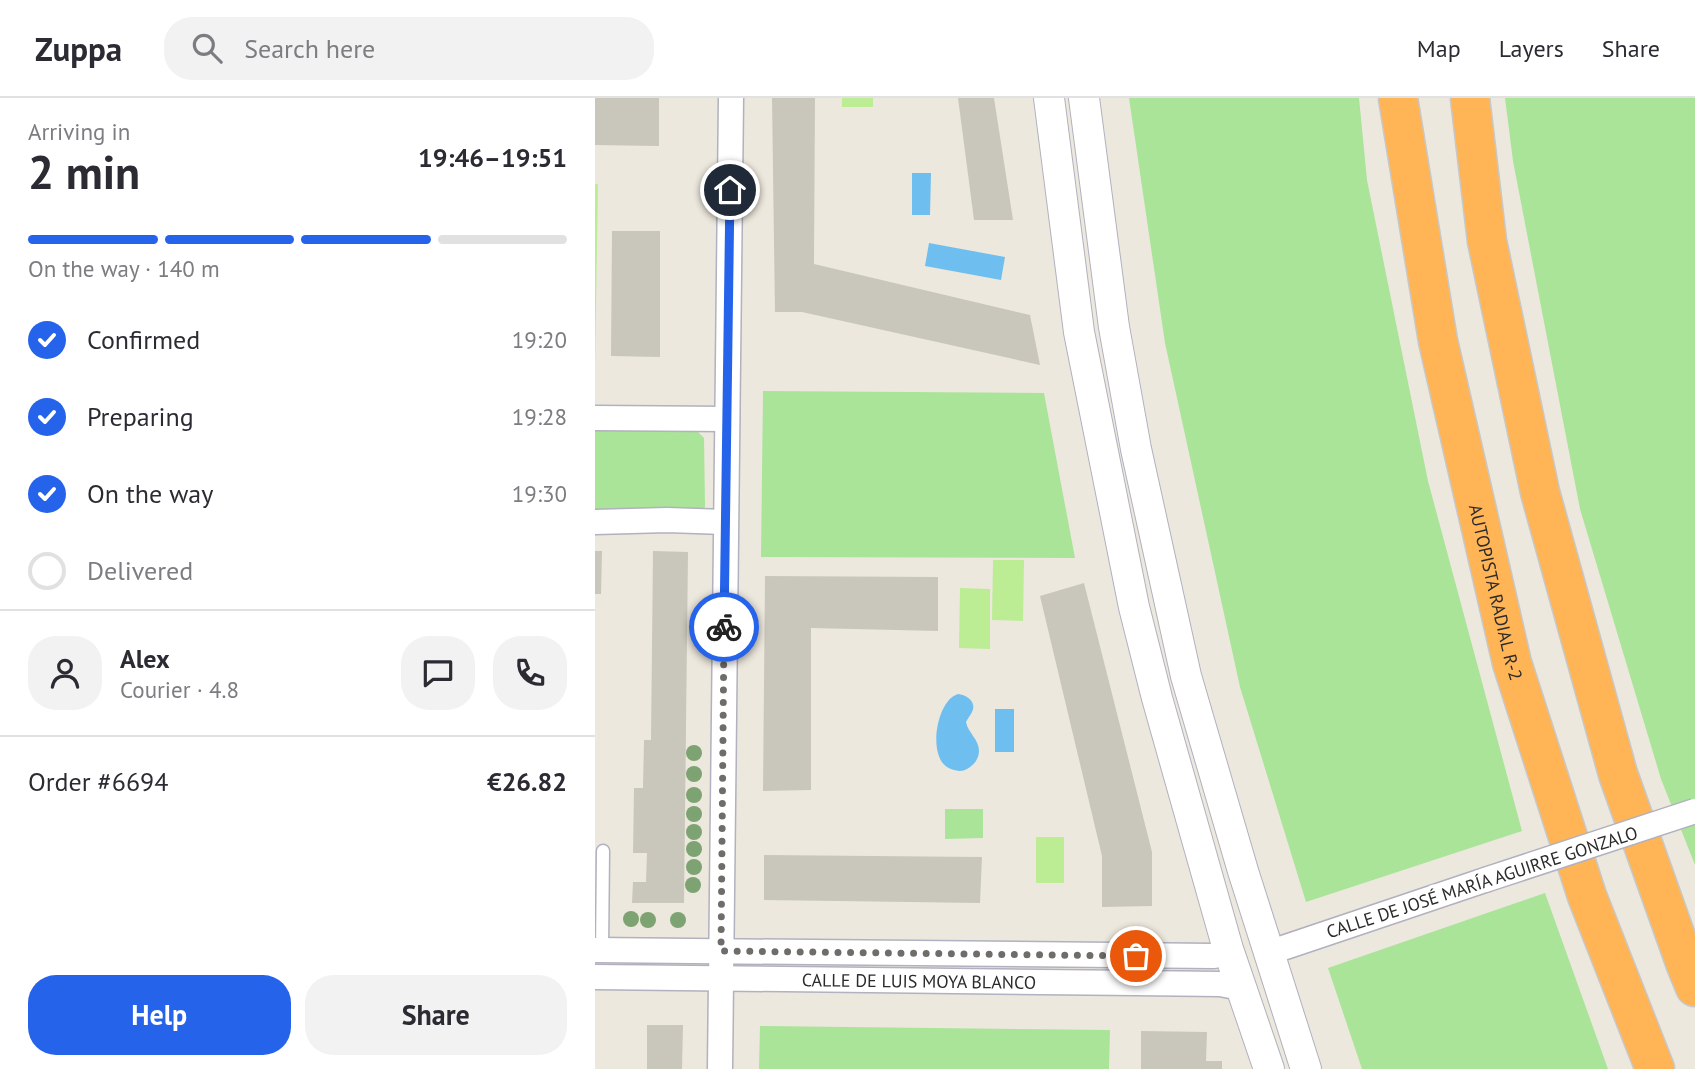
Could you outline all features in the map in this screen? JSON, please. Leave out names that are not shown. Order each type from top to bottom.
[{"type":"highway","name":"AUTOPISTA RADIAL R-2","points":[[1398,98],[1438,341],[1512,663],[1587,896],[1655,1069]]},
{"type":"highway","points":[[1470,98],[1487,241],[1539,492],[1618,774],[1695,987]]},
{"type":"street","points":[[720,1069],[731,98]]},
{"type":"street","points":[[1049,98],[1079,332],[1123,556],[1157,698],[1228,949],[1269,1069]]},
{"type":"street","points":[[1084,98],[1114,327],[1165,585],[1186,676],[1268,953],[1306,1069]]},
{"type":"street","points":[[595,418],[727,419]]},
{"type":"street","points":[[595,522],[726,522]]},
{"type":"street","name":"CALLE DE JOSÉ MARÍA AGUIRRE GONZALO","points":[[1268,953],[1695,811]]},
{"type":"street","name":"CALLE DE LUIS MOYA BLANCO","points":[[599,950],[1214,956],[1228,949]]},
{"type":"street","name":"CALLE DE LUIS MOYA BLANCO","points":[[595,977],[1220,984],[1241,988]]},
{"type":"lane","points":[[599,950],[603,850]]},
{"type":"green space","points":[[842,98],[873,98],[873,107],[842,107]]},
{"type":"green space","points":[[1129,98],[1359,98],[1367,180],[1428,481],[1522,831],[1306,902],[1240,687],[1165,343]]},
{"type":"green space","points":[[1505,98],[1695,98],[1695,865],[1661,779],[1580,509],[1513,161]]},
{"type":"green space","points":[[595,184],[598,184],[595,369]]},
{"type":"green space","points":[[763,391],[1044,393],[1075,558],[761,557]]},
{"type":"green space","points":[[595,426],[694,428],[704,438],[705,507],[695,517],[595,516]]},
{"type":"green space","points":[[993,560],[1024,560],[1023,621],[992,620]]},
{"type":"green space","points":[[960,588],[990,589],[990,649],[959,648]]},
{"type":"green space","points":[[945,809],[983,809],[983,838],[945,839]]},
{"type":"green space","points":[[1036,837],[1064,837],[1064,883],[1036,883]]},
{"type":"green space","points":[[1545,893],[1608,1069],[1362,1069],[1328,968]]},
{"type":"green space","points":[[760,1026],[1110,1030],[1109,1069],[759,1069]]},
{"type":"water","points":[[912,173],[931,173],[930,215],[912,215]]},
{"type":"water","points":[[929,243],[1005,257],[1001,280],[925,266]]},
{"type":"water","points":[[958,694],[968,697],[972,702],[972,712],[966,722],[979,751],[974,764],[961,771],[943,764],[936,743],[944,707]]},
{"type":"water","points":[[995,709],[1014,709],[1014,752],[995,752]]},
{"type":"building","points":[[595,98],[659,98],[659,146],[595,145]]},
{"type":"building","points":[[772,98],[815,98],[814,264],[1030,315],[1040,365],[802,312],[775,312]]},
{"type":"building","points":[[958,98],[994,98],[1013,220],[974,220]]},
{"type":"building","points":[[612,231],[660,231],[660,357],[611,356]]},
{"type":"building","points":[[595,551],[602,551],[601,594],[595,594]]},
{"type":"building","points":[[653,551],[688,552],[684,903],[632,903],[633,882],[646,882],[647,853],[633,853],[634,788],[643,788],[644,740],[651,740]]},
{"type":"building","points":[[765,576],[938,577],[938,631],[811,628],[811,790],[763,791]]},
{"type":"building","points":[[1084,583],[1152,852],[1152,906],[1102,907],[1102,856],[1040,596]]},
{"type":"building","points":[[764,855],[982,857],[980,903],[764,900]]},
{"type":"building","points":[[647,1025],[683,1025],[682,1069],[647,1069]]},
{"type":"building","points":[[1141,1031],[1207,1032],[1206,1061],[1222,1061],[1222,1069],[1141,1069]]},
{"type":"way so far","points":[[724,627],[721,951],[1136,956]]},
{"type":"route","points":[[724,627],[730,190]]}]
